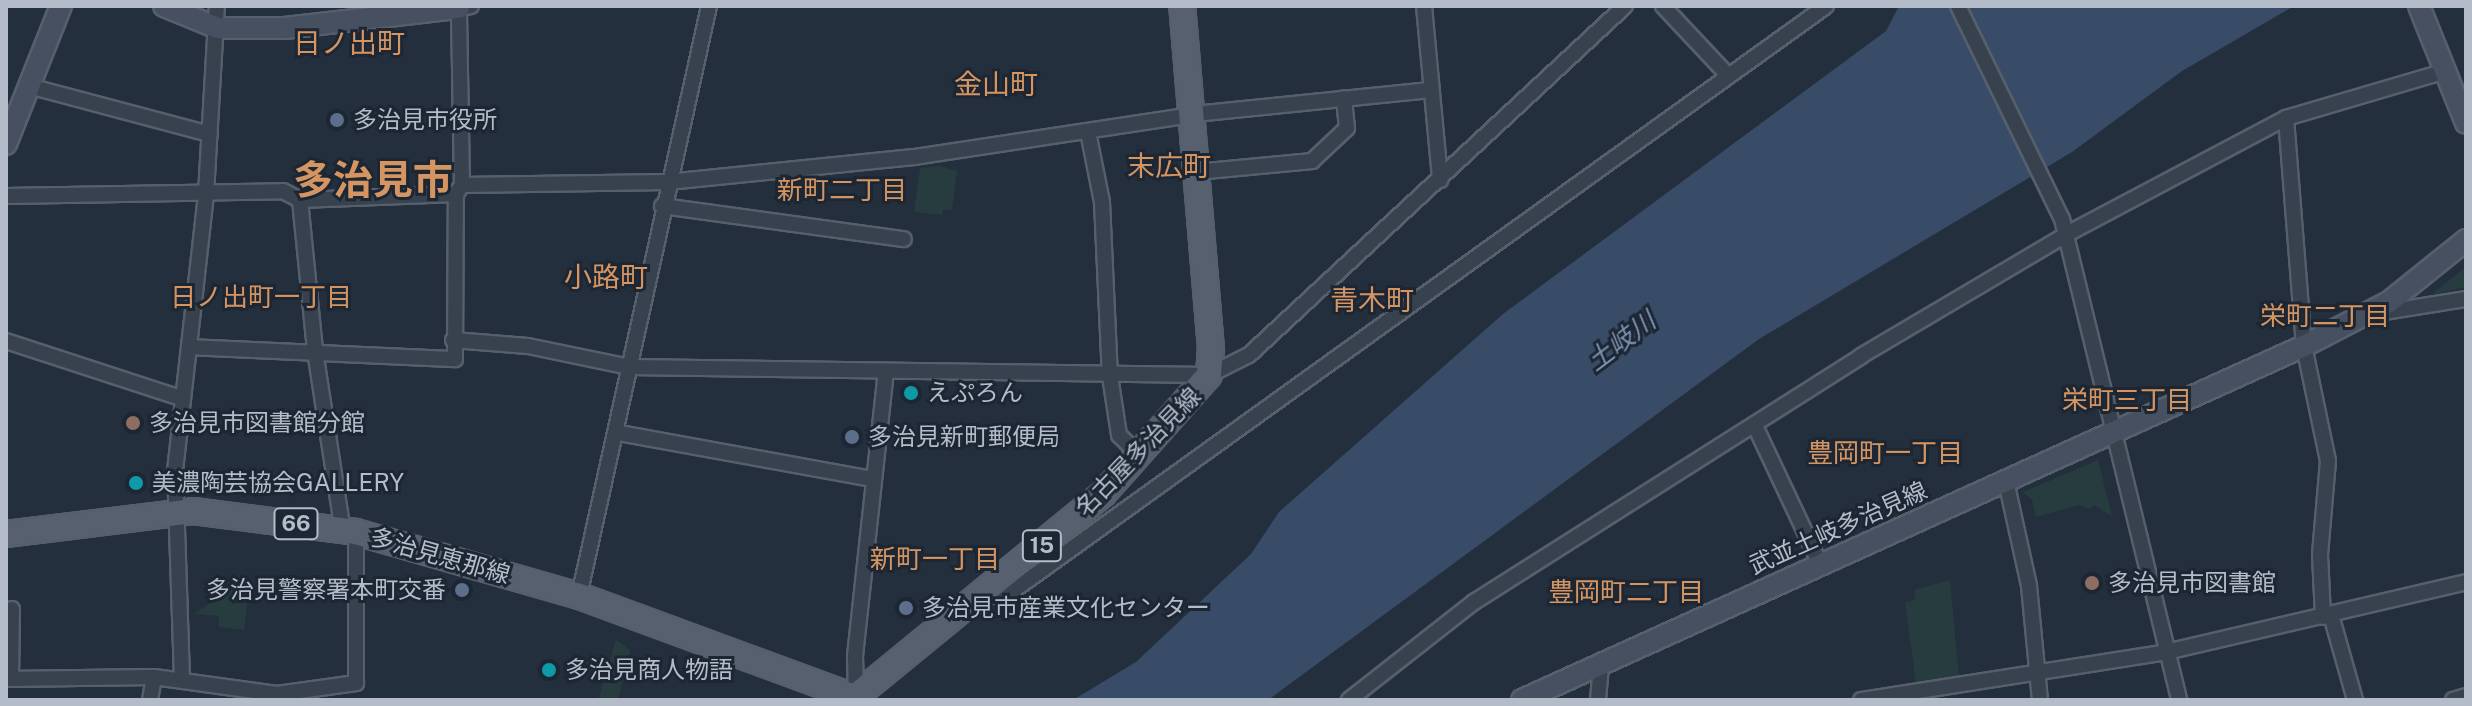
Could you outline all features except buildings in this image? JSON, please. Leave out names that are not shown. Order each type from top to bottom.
[{"type":"main road","points":[[6,144],[61,6]]},
{"type":"main road","points":[[164,6],[218,28],[285,28],[457,7]]},
{"type":"main road","name":"名古屋多治見線","points":[[856,699],[1103,494],[1209,375],[1182,6]]},
{"type":"main road","points":[[2419,6],[2466,123]]},
{"type":"main road","name":"武並土岐多治見線","points":[[1522,700],[2304,346],[2366,315],[2466,240]]},
{"type":"main road","name":"多治見恵那線","points":[[6,534],[173,511],[350,532],[579,596],[856,699]]},
{"type":"street","points":[[182,679],[183,599],[173,511],[206,194],[217,6]]},
{"type":"street","points":[[579,596],[619,433],[629,367],[662,206],[709,6]]},
{"type":"street","points":[[1424,6],[1440,180]]},
{"type":"street","points":[[453,340],[528,346],[629,367],[1209,375],[1249,355],[1625,6]]},
{"type":"street","points":[[1663,6],[1726,73]]},
{"type":"street","points":[[976,601],[1014,590],[1726,73],[1826,6]]},
{"type":"street","points":[[1958,6],[2064,227],[2179,700]]},
{"type":"street","points":[[189,347],[455,359],[453,340],[459,189],[457,7]]},
{"type":"street","points":[[1349,700],[1474,602],[1756,428],[1861,356],[2064,227],[2286,118],[2442,62]]},
{"type":"street","points":[[29,86],[210,134]]},
{"type":"street","points":[[6,196],[283,191],[300,200],[459,189],[668,182],[914,157],[1191,117],[1431,90]]},
{"type":"street","points":[[1196,172],[1312,161],[1347,128],[1344,98]]},
{"type":"street","points":[[2286,118],[2304,346],[2328,461],[2320,555],[2327,616],[2355,700]]},
{"type":"street","points":[[1088,132],[1102,202],[1110,376],[1119,435],[1139,455]]},
{"type":"street","points":[[12,609],[9,678],[154,677],[182,679],[276,697],[356,683],[350,532],[315,351],[300,200]]},
{"type":"street","points":[[662,206],[904,239]]},
{"type":"street","points":[[2366,315],[2466,299]]},
{"type":"street","points":[[6,341],[183,399]]},
{"type":"street","points":[[856,699],[855,656],[886,371]]},
{"type":"street","points":[[1756,428],[1820,564]]},
{"type":"street","points":[[619,433],[873,479]]},
{"type":"street","points":[[2006,481],[2029,586],[2040,700]]},
{"type":"street","points":[[1861,700],[2166,652],[2466,582]]},
{"type":"street","points":[[1598,700],[1601,664]]},
{"type":"street","points":[[150,700],[154,677]]},
{"type":"street","points":[[2453,700],[2466,696]]},
{"type":"green space","points":[[940,166],[957,171],[952,210],[943,210],[942,215],[914,212],[920,168]]},
{"type":"green space","points":[[2466,267],[2466,287],[2434,294],[2437,290]]},
{"type":"green space","points":[[2098,460],[2112,516],[2094,505],[2090,509],[2079,505],[2036,517],[2032,500],[2023,492]]},
{"type":"green space","points":[[1950,580],[1959,678],[1916,683],[1905,602],[1915,600],[1914,590]]},
{"type":"green space","points":[[218,588],[242,591],[247,603],[244,630],[219,627],[219,616],[194,614],[217,598]]},
{"type":"green space","points":[[616,640],[630,650],[618,700],[598,700]]},
{"type":"water","name":"土岐川","points":[[1899,6],[2294,6],[2182,71],[2072,152],[1759,339],[1268,700],[1073,700],[1136,662],[1251,554],[1279,512],[1503,314],[1886,31]]},
{"type":"place","name":"多治見市役所","points":[[337,120]]},
{"type":"place","name":"えぷろん","points":[[911,393]]},
{"type":"place","name":"多治見市図書館分館","points":[[133,423]]},
{"type":"place","name":"多治見新町郵便局","points":[[852,437]]},
{"type":"place","name":"美濃陶芸協会GALLERY","points":[[136,483]]},
{"type":"place","name":"多治見市図書館","points":[[2092,583]]},
{"type":"place","name":"多治見警察署本町交番","points":[[462,590]]},
{"type":"place","name":"多治見市産業文化センター","points":[[906,608]]},
{"type":"place","name":"多治見商人物語","points":[[549,670]]},
{"type":"district","name":"日ノ出町","points":[[349,43]]},
{"type":"district","name":"金山町","points":[[996,84]]},
{"type":"district","name":"末広町","points":[[1169,166]]},
{"type":"district","name":"多治見市","points":[[373,180]]},
{"type":"district","name":"新町二丁目","points":[[842,190]]},
{"type":"district","name":"小路町","points":[[606,277]]},
{"type":"district","name":"日ノ出町一丁目","points":[[261,297]]},
{"type":"district","name":"青木町","points":[[1372,300]]},
{"type":"district","name":"栄町二丁目","points":[[2325,316]]},
{"type":"district","name":"栄町三丁目","points":[[2127,400]]},
{"type":"district","name":"豊岡町一丁目","points":[[1885,453]]},
{"type":"district","name":"新町一丁目","points":[[935,559]]},
{"type":"district","name":"豊岡町二丁目","points":[[1626,592]]}]
